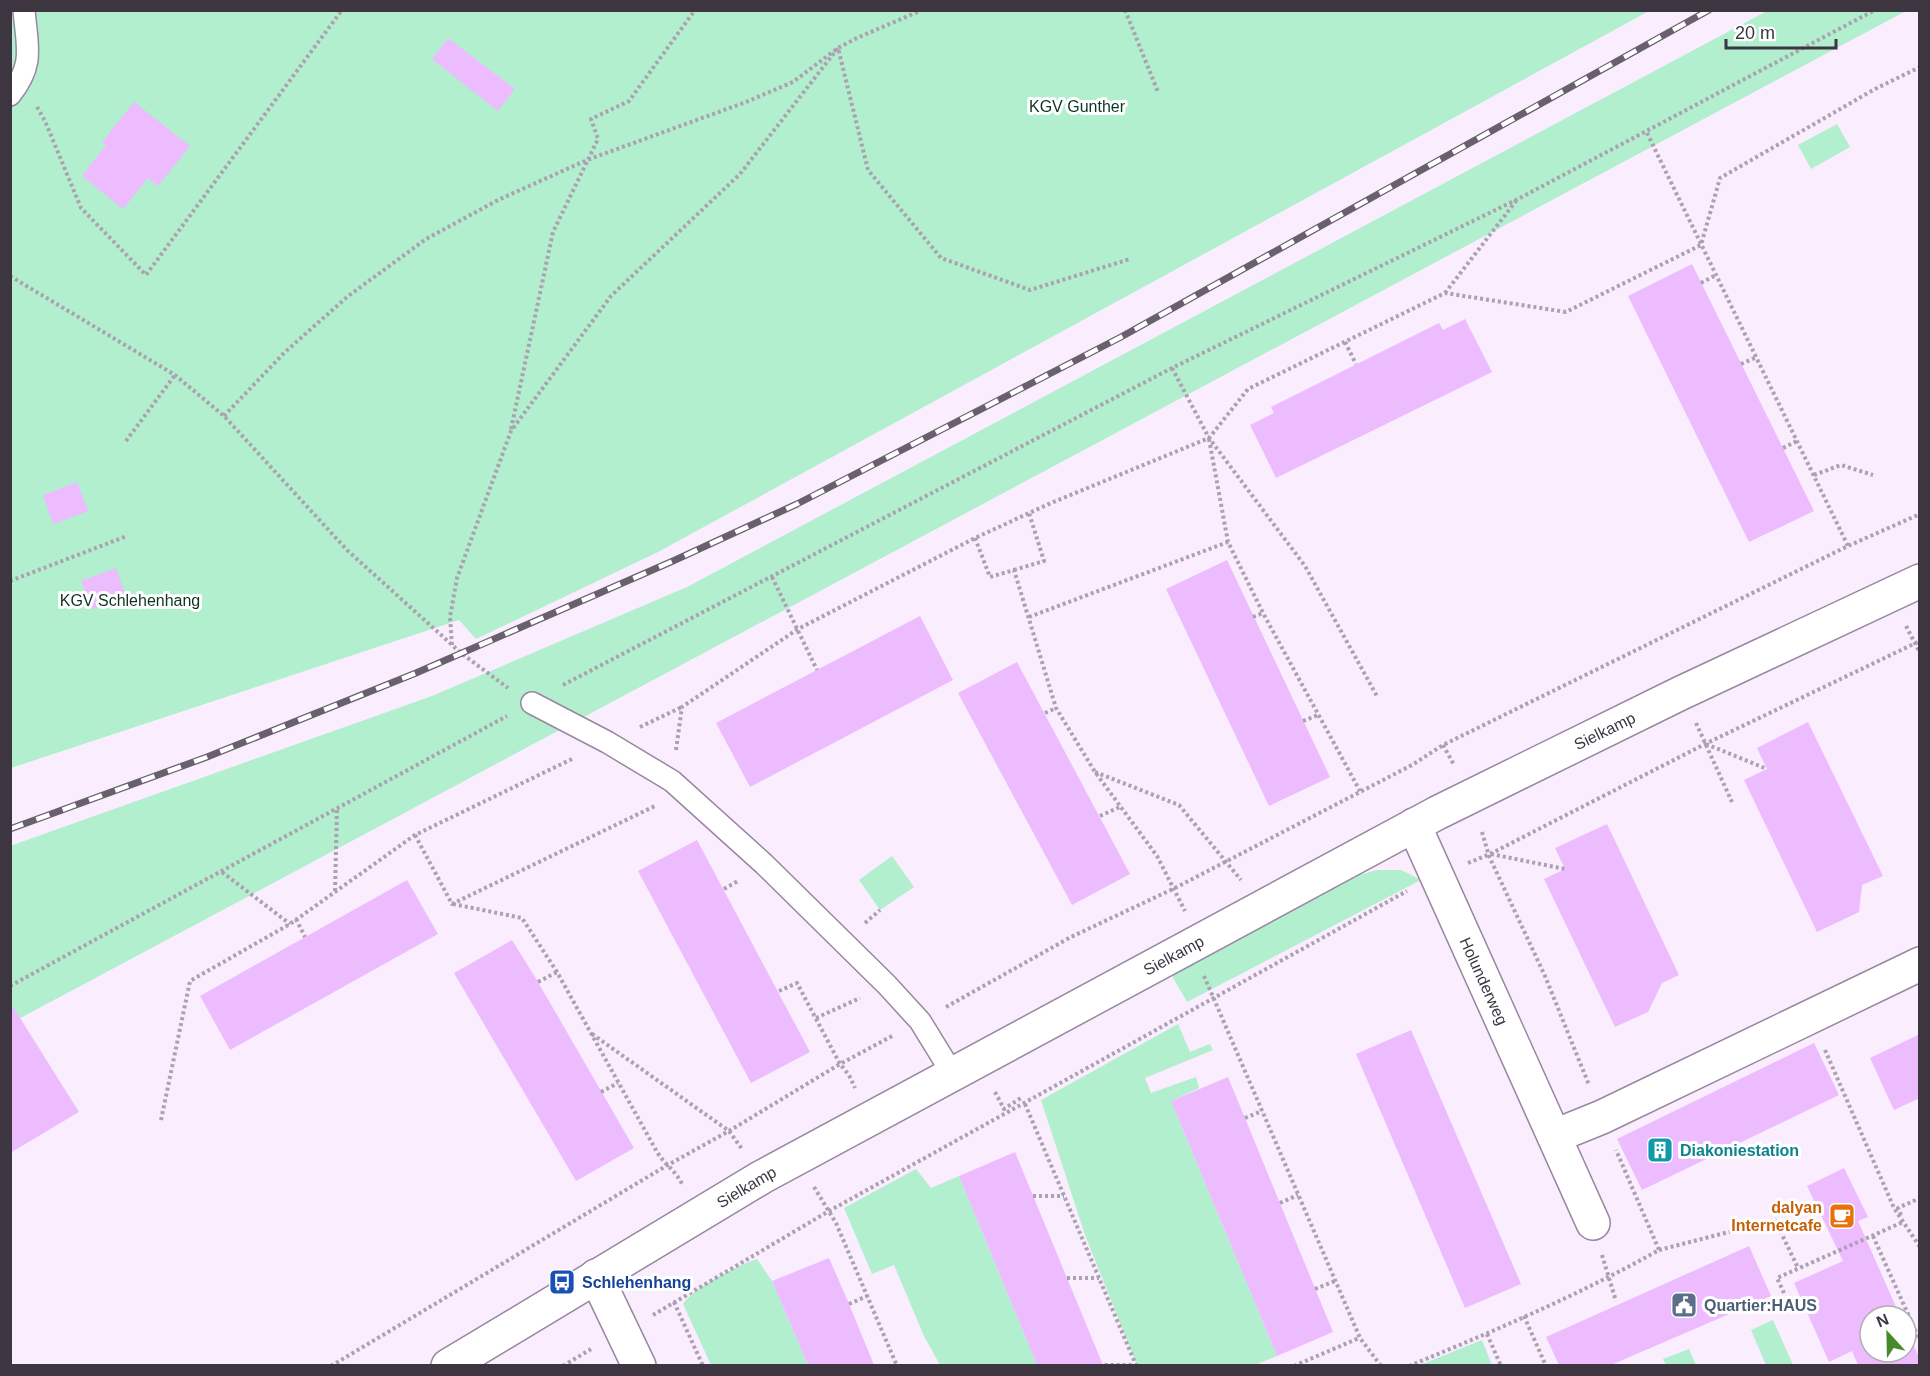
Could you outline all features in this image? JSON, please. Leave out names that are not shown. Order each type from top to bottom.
[{"type":"street","name":"Sielkamp","points":[[448,1365],[762,1177],[1414,825],[1681,693],[1920,581]]},
{"type":"street","name":"Holunderweg","points":[[1414,825],[1593,1223]]},
{"type":"street","points":[[1555,1136],[1602,1117],[1920,964]]},
{"type":"street","points":[[596,1276],[639,1365]]},
{"type":"lane","points":[[16,88],[28,64],[24,10]]},
{"type":"lane","points":[[532,703],[607,742],[672,781],[764,864],[843,940],[920,1021],[952,1073]]},
{"type":"path","points":[[16,88],[45,121],[81,208],[146,275],[342,10]]},
{"type":"path","points":[[452,645],[450,617],[457,578],[511,431],[553,232],[597,139],[591,120],[629,102],[695,10]]},
{"type":"path","points":[[224,416],[284,353],[347,297],[426,239],[498,200],[587,160],[794,82],[838,48],[922,10]]},
{"type":"path","points":[[1125,10],[1158,92]]},
{"type":"path","points":[[10,986],[532,703],[772,577],[1172,368],[1518,199],[1647,133],[1875,10]]},
{"type":"path","points":[[838,48],[868,170],[940,258],[1030,290],[1130,259]]},
{"type":"path","points":[[511,431],[611,296],[740,174],[838,48]]},
{"type":"path","points":[[1445,293],[1566,312],[1701,245],[1720,178],[1875,89],[1920,67]]},
{"type":"path","points":[[1647,133],[1848,546]]},
{"type":"path","points":[[161,1120],[190,981],[290,924],[415,835],[681,707],[798,629],[975,538],[1209,438],[1248,389],[1445,293],[1518,199]]},
{"type":"path","points":[[1701,283],[1716,275]]},
{"type":"path","points":[[10,276],[175,375],[224,416],[347,550],[452,645],[495,679],[532,703]]},
{"type":"path","points":[[1345,342],[1356,364]]},
{"type":"path","points":[[1741,364],[1756,357]]},
{"type":"path","points":[[1172,368],[1209,438],[1305,566],[1378,698]]},
{"type":"path","points":[[126,441],[175,375]]},
{"type":"path","points":[[1209,438],[1228,542],[1263,613],[1360,791]]},
{"type":"path","points":[[1783,448],[1797,441]]},
{"type":"path","points":[[1813,475],[1841,465],[1873,475]]},
{"type":"path","points":[[975,538],[990,577],[1044,561],[1029,513]]},
{"type":"path","points":[[331,1365],[840,1064],[1071,937],[1173,889],[1412,765],[1443,745],[1848,546],[1920,514]]},
{"type":"path","points":[[10,580],[127,536]]},
{"type":"path","points":[[1029,617],[1228,542]]},
{"type":"path","points":[[1014,570],[1056,708],[1095,772],[1157,856],[1181,904]]},
{"type":"path","points":[[772,577],[818,670]]},
{"type":"path","points":[[1254,617],[1263,613]]},
{"type":"path","points":[[1462,865],[1490,854],[1705,744],[1918,643]]},
{"type":"path","points":[[452,904],[664,802],[672,781],[681,707]]},
{"type":"path","points":[[1044,713],[1056,708]]},
{"type":"path","points":[[1303,721],[1318,714]]},
{"type":"path","points":[[1705,744],[1767,769]]},
{"type":"path","points":[[1443,745],[1456,769]]},
{"type":"path","points":[[1710,754],[1732,802]]},
{"type":"path","points":[[1095,772],[1179,805],[1240,879],[1257,909]]},
{"type":"path","points":[[1100,816],[1122,806]]},
{"type":"path","points":[[335,892],[337,809]]},
{"type":"path","points":[[1482,832],[1489,856],[1545,976],[1602,1117]]},
{"type":"path","points":[[415,835],[452,904]]},
{"type":"path","points":[[1490,854],[1565,869]]},
{"type":"path","points":[[222,871],[290,924]]},
{"type":"path","points":[[650,1316],[829,1211],[1413,887]]},
{"type":"path","points":[[452,904],[522,918],[557,972],[666,1166],[677,1174],[684,1188]]},
{"type":"path","points":[[296,919],[305,937]]},
{"type":"path","points":[[1190,945],[1360,1338],[1381,1365]]},
{"type":"path","points":[[538,982],[557,972]]},
{"type":"path","points":[[779,991],[797,983],[840,1064],[849,1075]]},
{"type":"path","points":[[816,1018],[859,998]]},
{"type":"path","points":[[1809,1019],[1814,1025],[1894,1208],[1920,1247]]},
{"type":"path","points":[[591,1034],[729,1131],[762,1177]]},
{"type":"path","points":[[601,1092],[618,1083]]},
{"type":"path","points":[[991,1085],[1004,1109],[1021,1098]]},
{"type":"path","points":[[1025,1104],[1136,1365],[1103,1365]]},
{"type":"path","points":[[1245,1118],[1262,1111]]},
{"type":"path","points":[[815,1189],[829,1211],[897,1365]]},
{"type":"path","points":[[1033,1196],[1064,1196]]},
{"type":"path","points":[[1280,1203],[1298,1196]]},
{"type":"path","points":[[1903,1222],[1899,1208],[1920,1198]]},
{"type":"path","points":[[1659,1250],[1775,1221],[1798,1269]]},
{"type":"path","points":[[1784,1293],[1777,1278],[1903,1222]]},
{"type":"path","points":[[1873,1236],[1920,1341]]},
{"type":"path","points":[[1067,1278],[1099,1278]]},
{"type":"path","points":[[1609,1278],[1616,1301]]},
{"type":"path","points":[[1315,1289],[1335,1281]]},
{"type":"path","points":[[849,1304],[867,1296]]},
{"type":"path","points":[[674,1302],[703,1365]]},
{"type":"path","points":[[1524,1316],[1546,1365]]},
{"type":"path","points":[[1409,1365],[1487,1334],[1501,1365]]},
{"type":"path","points":[[1294,1365],[1360,1338]]},
{"type":"path","points":[[563,1365],[593,1348]]},
{"type":"green space","points":[[10,11],[1649,11],[658,552],[476,639],[459,620],[11,768]]},
{"type":"green space","points":[[1767,11],[1906,11],[11,1023],[10,846],[432,696],[687,587]]},
{"type":"green space","points":[[1837,124],[1850,147],[1811,169],[1798,145]]},
{"type":"green space","points":[[892,856],[914,887],[880,910],[859,880]]},
{"type":"green space","points":[[1377,870],[1401,870],[1421,880],[1187,1002],[1171,974],[1360,875]]},
{"type":"green space","points":[[1178,1024],[1190,1052],[1210,1044],[1213,1050],[1145,1078],[1151,1093],[1196,1077],[1199,1088],[1171,1101],[1277,1356],[1255,1365],[1137,1365],[1085,1235],[1041,1100]]},
{"type":"green space","points":[[916,1169],[931,1188],[959,1176],[1037,1365],[940,1365],[924,1336],[894,1265],[872,1274],[844,1208]]},
{"type":"green space","points":[[757,1259],[772,1281],[808,1365],[711,1365],[683,1304],[706,1284]]},
{"type":"green space","points":[[1773,1320],[1793,1365],[1766,1365],[1751,1330]]},
{"type":"green space","points":[[1482,1340],[1492,1365],[1420,1365]]},
{"type":"green space","points":[[1689,1349],[1696,1365],[1666,1365],[1663,1359]]},
{"type":"building","points":[[448,38],[515,89],[498,111],[432,59]]},
{"type":"building","points":[[134,102],[190,146],[158,186],[148,178],[123,209],[82,176],[106,145],[102,142]]},
{"type":"building","points":[[1692,264],[1814,511],[1749,542],[1628,296]]},
{"type":"building","points":[[1465,319],[1492,372],[1276,478],[1250,425],[1274,413],[1271,407],[1439,323],[1443,330]]},
{"type":"building","points":[[77,482],[88,511],[53,524],[43,495]]},
{"type":"building","points":[[1227,560],[1330,777],[1269,806],[1166,589]]},
{"type":"building","points":[[116,568],[126,597],[92,609],[81,581]]},
{"type":"building","points":[[920,616],[953,680],[750,787],[716,723]]},
{"type":"building","points":[[1017,662],[1130,874],[1072,905],[958,693]]},
{"type":"building","points":[[1808,722],[1883,876],[1862,885],[1859,912],[1817,932],[1744,780],[1767,769],[1757,748]]},
{"type":"building","points":[[1607,824],[1679,975],[1662,983],[1648,1012],[1615,1027],[1544,879],[1565,869],[1555,848]]},
{"type":"building","points":[[697,840],[810,1052],[751,1083],[638,871]]},
{"type":"building","points":[[407,880],[438,934],[230,1050],[200,996]]},
{"type":"building","points":[[512,940],[634,1148],[576,1181],[454,973]]},
{"type":"building","points":[[10,1002],[79,1112],[10,1153]]},
{"type":"building","points":[[1411,1030],[1521,1284],[1465,1308],[1356,1054]]},
{"type":"building","points":[[1920,1034],[1920,1098],[1894,1110],[1870,1058]]},
{"type":"building","points":[[1814,1043],[1839,1095],[1642,1190],[1617,1139]]},
{"type":"building","points":[[1228,1077],[1333,1332],[1277,1356],[1171,1101]]},
{"type":"building","points":[[1015,1152],[1103,1365],[1037,1365],[959,1176]]},
{"type":"building","points":[[1844,1168],[1868,1217],[1858,1221],[1895,1304],[1858,1304],[1858,1364],[1918,1364],[1918,1355],[1920,1365],[1858,1365],[1852,1351],[1829,1362],[1794,1283],[1843,1261],[1807,1186]]},
{"type":"building","points":[[1749,1246],[1771,1296],[1611,1365],[1559,1365],[1546,1337]]},
{"type":"building","points":[[829,1258],[874,1365],[808,1365],[772,1281]]},
{"type":"railway","points":[[10,829],[207,757],[416,673],[673,561],[797,504],[1121,337],[1709,10]]},
{"type":"place","name":"Diakoniestation","points":[[1660,1150]]},
{"type":"place","name":"dalyan Internetcafe","points":[[1842,1216]]},
{"type":"place","name":"Schlehenhang","points":[[562,1282]]},
{"type":"place","name":"Quartier:HAUS","points":[[1684,1305]]},
{"type":"park label","name":"KGV Gunther","points":[[1077,106]]},
{"type":"park label","name":"KGV Schlehenhang","points":[[130,600]]}]
